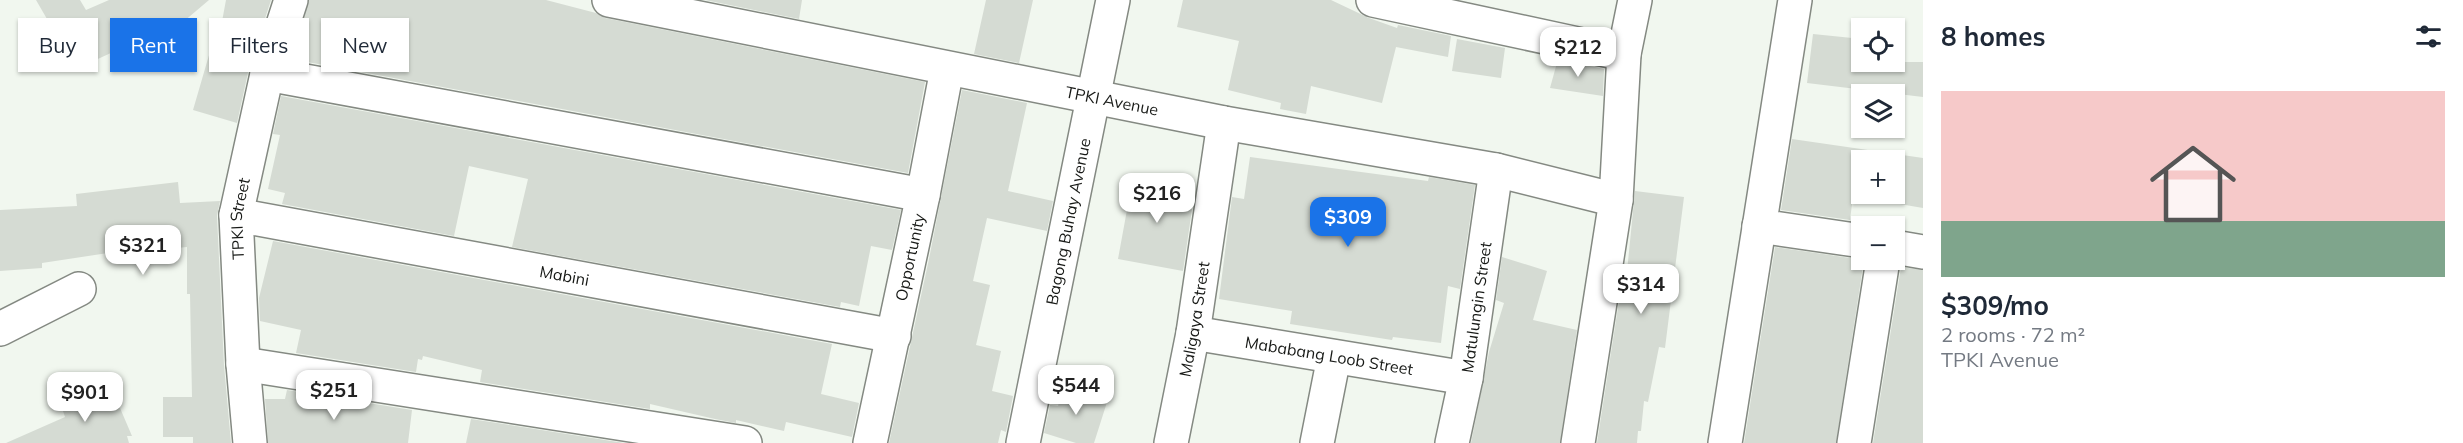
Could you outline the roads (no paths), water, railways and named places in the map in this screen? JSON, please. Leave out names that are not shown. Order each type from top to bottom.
[{"type":"street","name":"TPKI Street","points":[[250,443],[243,364],[236,215],[267,74],[291,0]]},
{"type":"street","name":"TPKI Avenue","points":[[609,0],[1224,123],[1496,170],[1616,200]]},
{"type":"street","name":"Bagong Buhay Avenue","points":[[1023,443],[1113,0]]},
{"type":"street","points":[[1373,0],[1624,54]]},
{"type":"street","points":[[1578,443],[1616,200],[1624,54],[1635,0]]},
{"type":"street","points":[[1725,443],[1795,0]]},
{"type":"street","name":"Opportunity","points":[[870,443],[894,336],[947,69]]},
{"type":"street","points":[[267,74],[923,195]]},
{"type":"street","name":"Maligaya Street","points":[[1171,443],[1193,333],[1224,123]]},
{"type":"street","name":"Matulungin Street","points":[[1452,443],[1466,378],[1496,170]]},
{"type":"street","name":"Mabini","points":[[236,215],[894,336]]},
{"type":"street","points":[[1759,226],[1851,239]]},
{"type":"street","points":[[1905,249],[1923,252]]},
{"type":"street","points":[[1854,443],[1881,270]]},
{"type":"street","points":[[0,329],[79,289]]},
{"type":"street","name":"Mababang Loob Street","points":[[1193,333],[1466,378]]},
{"type":"street","points":[[1317,443],[1334,357]]},
{"type":"street","points":[[243,364],[745,443]]}]
